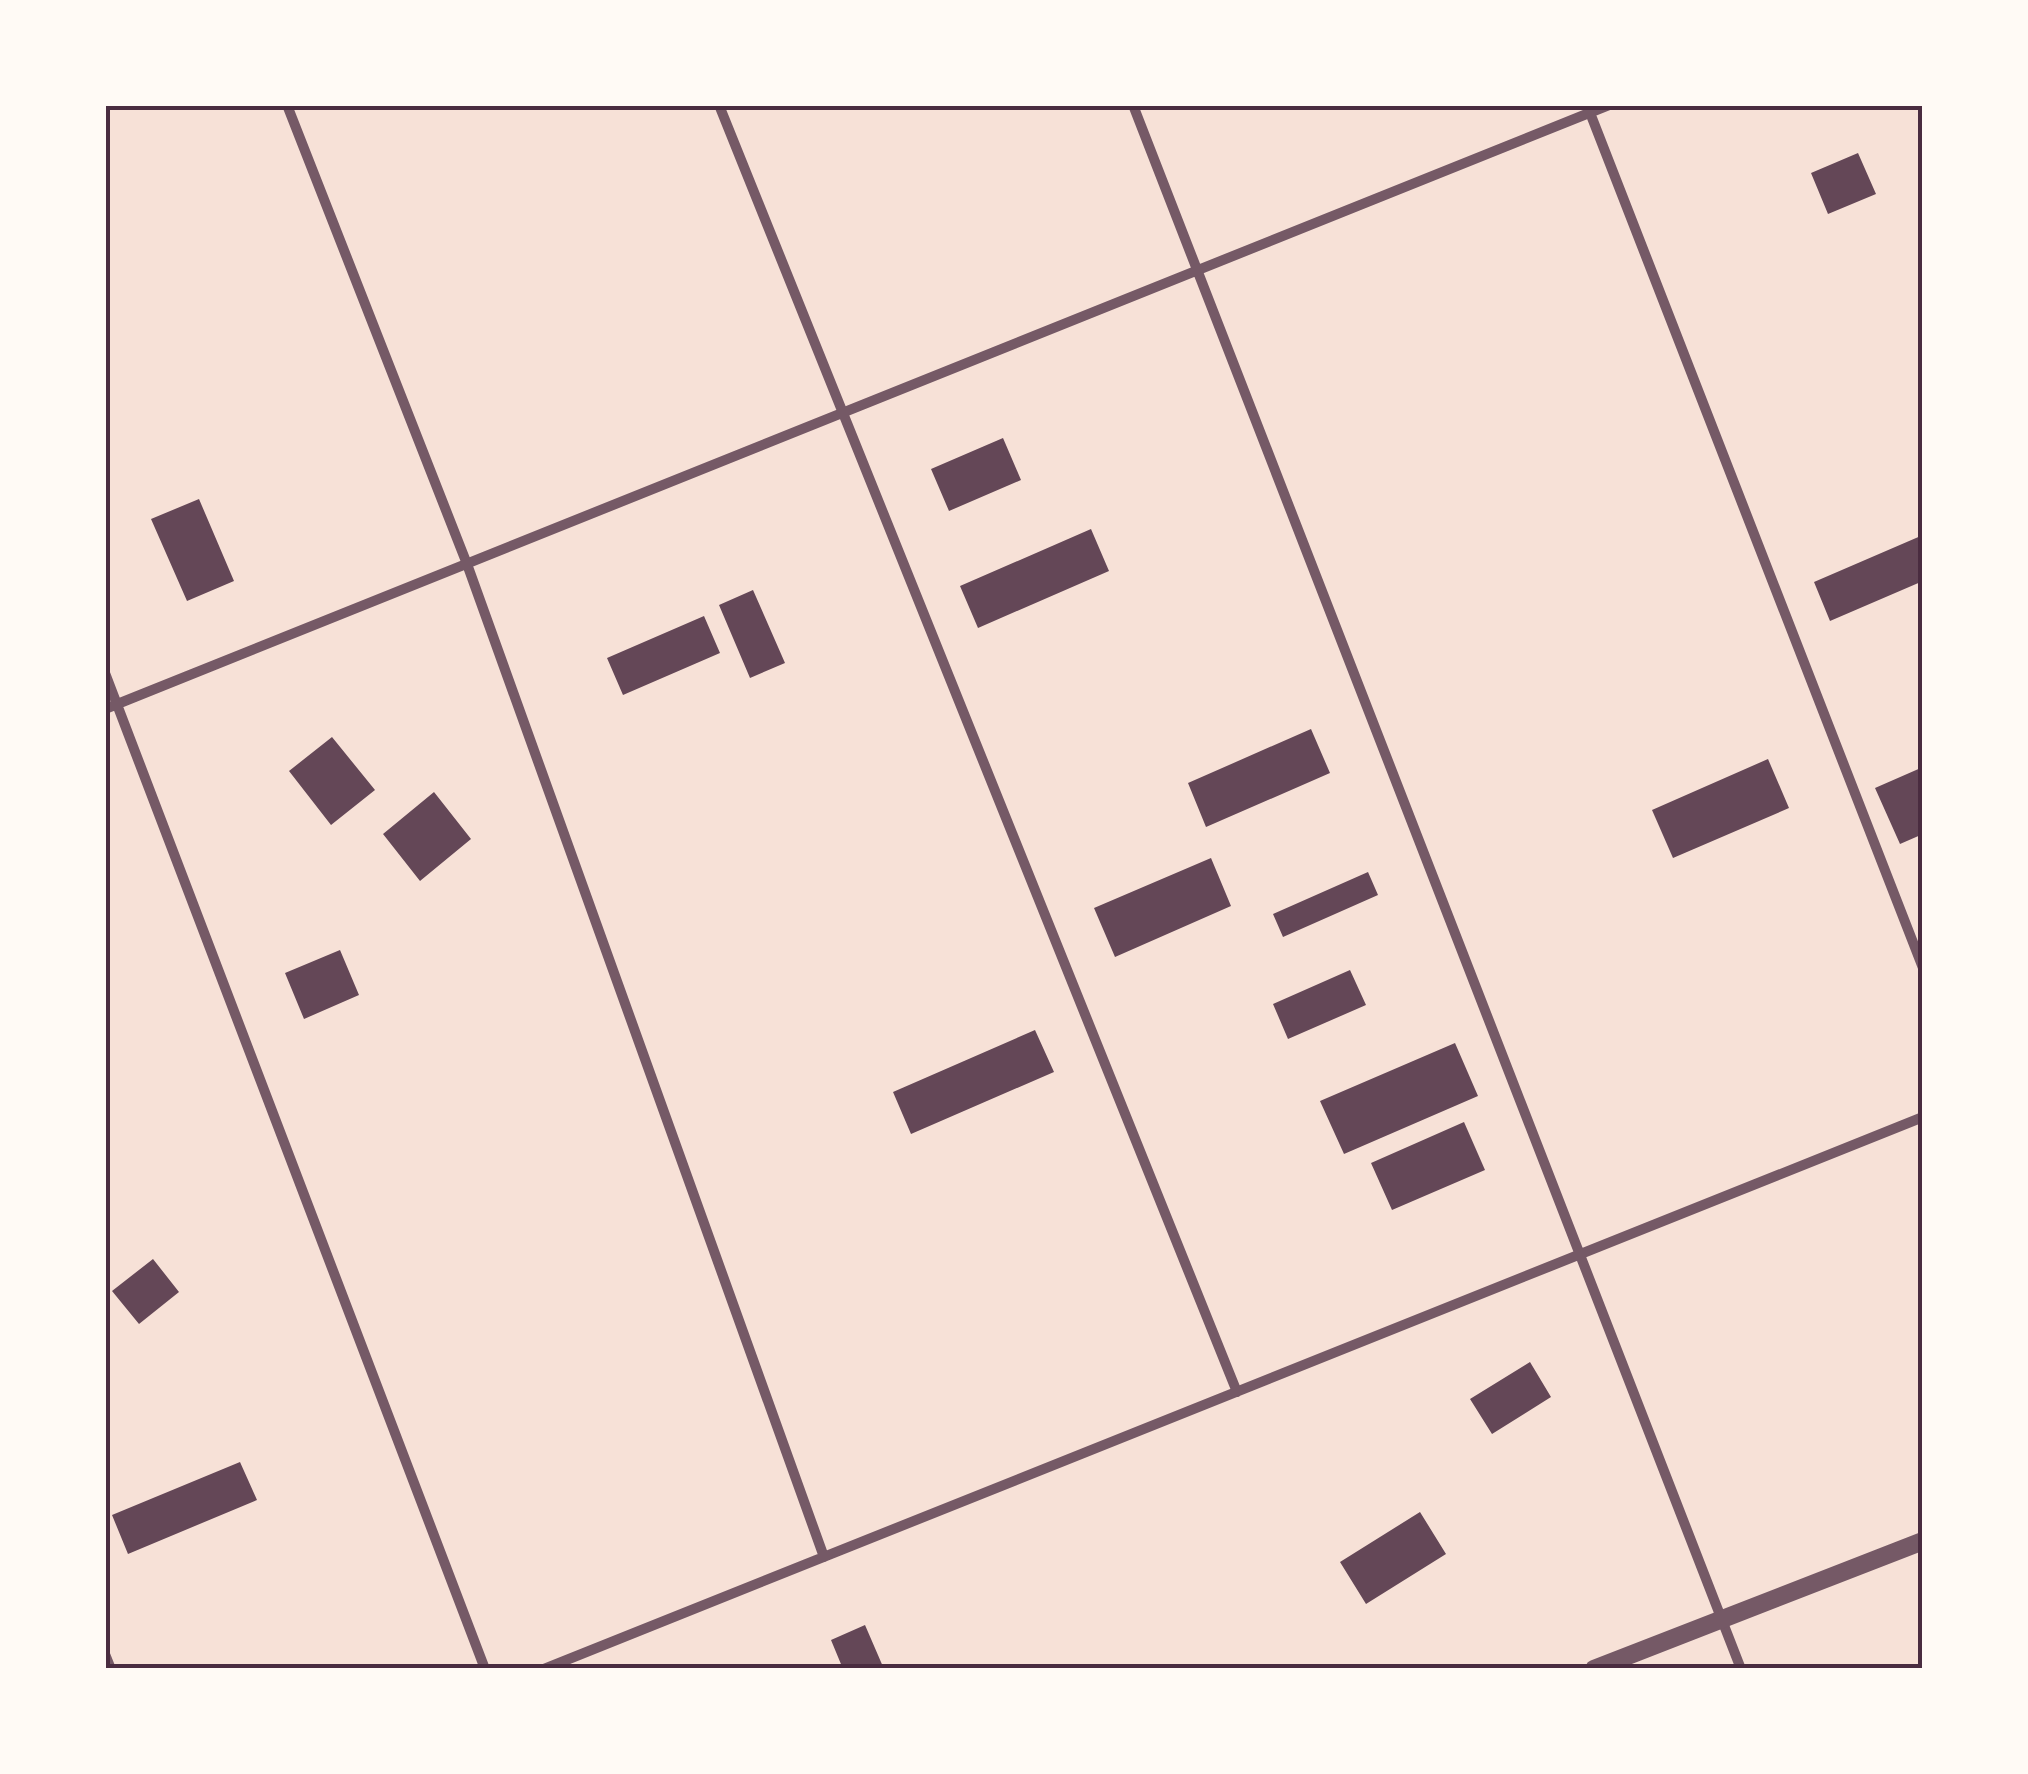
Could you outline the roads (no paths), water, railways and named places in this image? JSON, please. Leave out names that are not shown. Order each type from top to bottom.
[{"type":"street","points":[[287,105],[466,564],[824,1557]]},
{"type":"street","points":[[719,105],[1237,1392]]},
{"type":"street","points":[[1133,105],[1741,1669]]},
{"type":"street","points":[[105,710],[1589,109],[1609,105]]},
{"type":"street","points":[[1589,109],[1923,968]]},
{"type":"street","points":[[105,672],[485,1669]]},
{"type":"street","points":[[544,1669],[1923,1118]]},
{"type":"street","points":[[1594,1669],[1923,1541]]},
{"type":"street","points":[[105,1654],[111,1669]]}]
